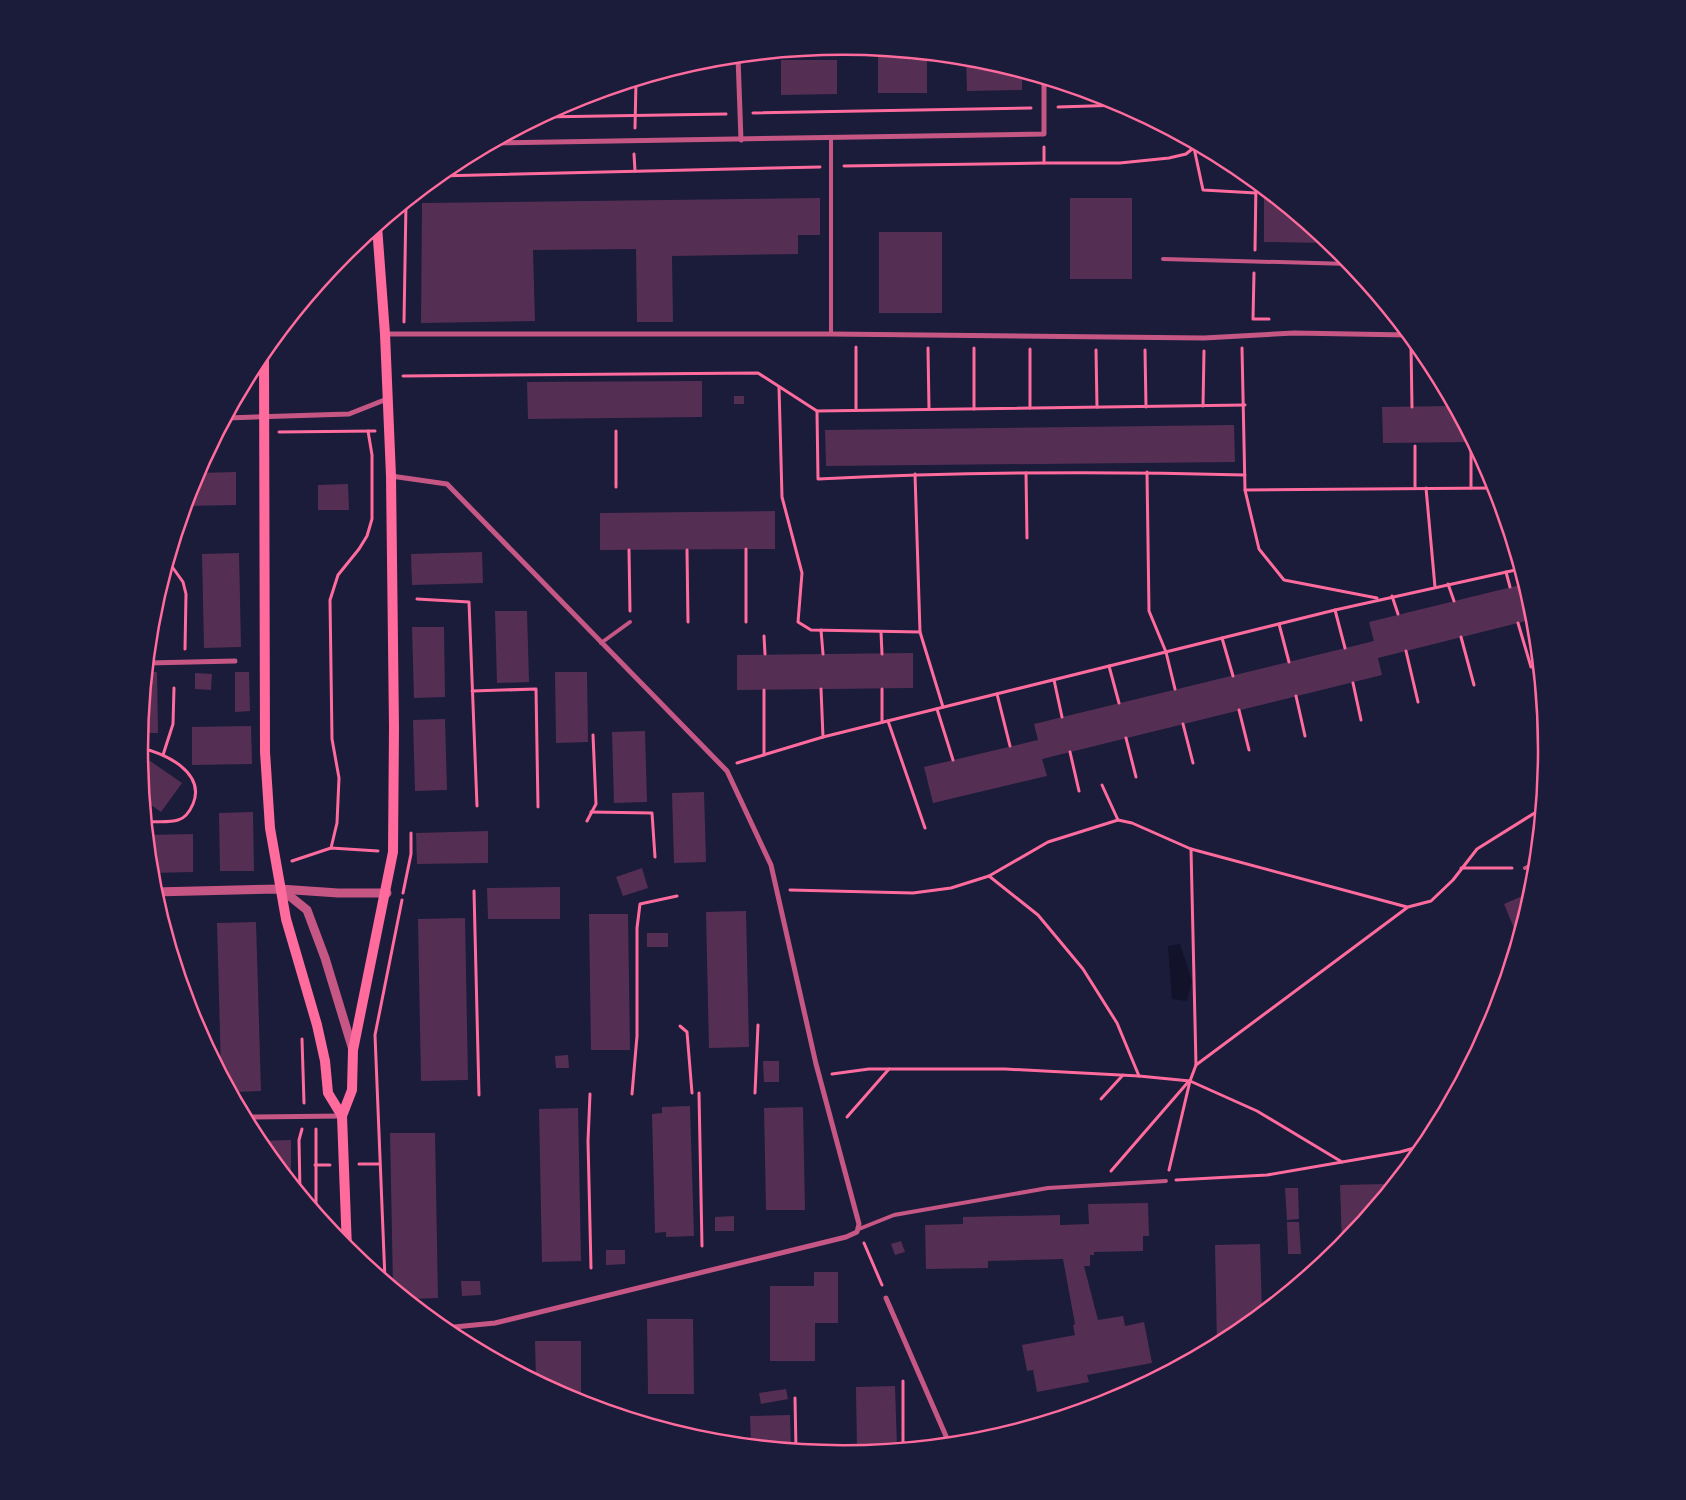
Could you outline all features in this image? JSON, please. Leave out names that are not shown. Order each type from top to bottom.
[{"type":"main road","points":[[347,1236],[342,1116],[352,1090],[354,1050],[394,852],[391,476],[385,334],[377,234]]},
{"type":"main road","points":[[264,365],[266,434],[265,752],[270,828],[286,919],[317,1025],[325,1061],[328,1093],[342,1116]]},
{"type":"street","points":[[738,63],[741,140]]},
{"type":"street","points":[[503,144],[1044,134],[1044,85]]},
{"type":"street","points":[[385,334],[856,334],[1204,338],[1294,333],[1400,335]]},
{"type":"street","points":[[233,418],[350,414],[387,399]]},
{"type":"street","points":[[391,476],[447,484],[727,770],[771,865],[819,1077],[859,1229],[846,1237],[735,1266],[495,1323],[455,1327]]},
{"type":"street","points":[[154,662],[235,661]]},
{"type":"street","points":[[280,889],[307,910],[325,958],[354,1050]]},
{"type":"street","points":[[162,892],[280,889],[338,893],[387,893]]},
{"type":"street","points":[[253,1117],[342,1116]]},
{"type":"street","points":[[886,1298],[946,1437]]},
{"type":"lane","points":[[831,138],[831,334]]},
{"type":"lane","points":[[1163,259],[1339,264]]},
{"type":"lane","points":[[601,643],[630,622]]},
{"type":"lane","points":[[859,1229],[894,1215],[1048,1188],[1166,1181]]},
{"type":"path","points":[[635,171],[633,143],[637,115],[636,87]]},
{"type":"path","points":[[558,117],[1103,106]]},
{"type":"path","points":[[1044,134],[1044,164]]},
{"type":"path","points":[[452,176],[831,166],[1130,162],[1169,158],[1186,154],[1193,149]]},
{"type":"path","points":[[1197,152],[1203,190],[1256,193]]},
{"type":"path","points":[[856,334],[856,410]]},
{"type":"path","points":[[928,335],[929,409]]},
{"type":"path","points":[[974,335],[974,409]]},
{"type":"path","points":[[1030,336],[1030,408]]},
{"type":"path","points":[[1242,336],[1245,405],[1245,490],[1259,549],[1284,580],[1380,599]]},
{"type":"path","points":[[1096,337],[1097,407]]},
{"type":"path","points":[[1145,337],[1146,407]]},
{"type":"path","points":[[1203,406],[1204,338]]},
{"type":"path","points":[[1411,351],[1412,407]]},
{"type":"path","points":[[403,376],[758,373],[817,411],[1245,405]]},
{"type":"path","points":[[779,387],[782,497],[802,573],[798,622],[811,630],[920,632]]},
{"type":"path","points":[[817,411],[818,479],[915,474],[1147,472],[1245,475]]},
{"type":"path","points":[[266,434],[388,430]]},
{"type":"path","points":[[331,848],[337,823],[339,778],[332,739],[330,600],[338,575],[360,549],[367,536],[372,519],[372,455],[368,431]]},
{"type":"path","points":[[616,431],[616,487]]},
{"type":"path","points":[[1414,446],[1415,488]]},
{"type":"path","points":[[1471,454],[1471,488]]},
{"type":"path","points":[[1147,472],[1149,611],[1166,652],[1176,690]]},
{"type":"path","points":[[1026,473],[1027,538]]},
{"type":"path","points":[[915,474],[920,632],[943,708]]},
{"type":"path","points":[[1426,488],[1435,587]]},
{"type":"path","points":[[1245,490],[1486,488]]},
{"type":"path","points":[[746,549],[746,622]]},
{"type":"path","points":[[629,550],[630,622]]},
{"type":"path","points":[[687,550],[688,622]]},
{"type":"path","points":[[173,568],[183,582],[186,594],[185,662]]},
{"type":"path","points":[[734,764],[823,737],[882,722],[1392,596],[1514,570]]},
{"type":"path","points":[[1506,572],[1510,587]]},
{"type":"path","points":[[1448,584],[1454,601]]},
{"type":"path","points":[[1392,596],[1398,614]]},
{"type":"path","points":[[417,599],[469,602],[476,806]]},
{"type":"path","points":[[1335,610],[1345,648]]},
{"type":"path","points":[[1279,624],[1289,662]]},
{"type":"path","points":[[1518,624],[1531,668]]},
{"type":"path","points":[[822,630],[823,654]]},
{"type":"path","points":[[880,632],[882,654]]},
{"type":"path","points":[[764,636],[765,654]]},
{"type":"path","points":[[1461,637],[1474,685]]},
{"type":"path","points":[[1222,638],[1233,676]]},
{"type":"path","points":[[1406,651],[1418,702]]},
{"type":"path","points":[[1109,666],[1119,703]]},
{"type":"path","points":[[1054,680],[1062,717]]},
{"type":"path","points":[[1352,682],[1362,720]]},
{"type":"path","points":[[163,755],[173,724],[174,688]]},
{"type":"path","points":[[822,689],[823,737]]},
{"type":"path","points":[[882,689],[882,722]]},
{"type":"path","points":[[472,691],[536,690],[538,807]]},
{"type":"path","points":[[764,690],[764,755]]},
{"type":"path","points":[[997,694],[1010,746]]},
{"type":"path","points":[[1296,696],[1305,736]]},
{"type":"path","points":[[937,709],[952,760]]},
{"type":"path","points":[[1240,710],[1249,750]]},
{"type":"path","points":[[888,721],[925,828]]},
{"type":"path","points":[[1183,724],[1193,763]]},
{"type":"path","points":[[587,821],[596,804],[593,735]]},
{"type":"path","points":[[1126,738],[1136,777]]},
{"type":"path","points":[[148,750],[178,762],[194,781],[197,795],[190,813],[178,820],[152,822]]},
{"type":"path","points":[[1070,752],[1079,791]]},
{"type":"path","points":[[1102,785],[1118,820]]},
{"type":"path","points":[[591,812],[652,813],[655,857]]},
{"type":"path","points":[[1196,1065],[1408,907],[1431,901],[1442,892],[1477,849],[1535,813]]},
{"type":"path","points":[[778,894],[792,889],[913,893],[951,888],[989,876],[1048,842],[1118,820],[1132,823],[1191,849],[1408,907]]},
{"type":"path","points":[[277,867],[331,848],[412,854]]},
{"type":"path","points":[[1191,849],[1196,1065],[1190,1081],[1166,1181],[1267,1175],[1413,1148]]},
{"type":"path","points":[[1461,868],[1525,868]]},
{"type":"path","points":[[989,876],[1038,915],[1083,969],[1117,1023],[1139,1076]]},
{"type":"path","points":[[474,891],[479,1095]]},
{"type":"path","points":[[632,1094],[637,1036],[636,928],[640,904],[677,896]]},
{"type":"path","points":[[680,1026],[687,1032],[692,1093]]},
{"type":"path","points":[[755,1093],[758,1026]]},
{"type":"path","points":[[819,1077],[869,1069],[1006,1069],[1139,1076],[1190,1081],[1257,1111],[1343,1162]]},
{"type":"path","points":[[847,1117],[889,1069]]},
{"type":"path","points":[[1101,1099],[1123,1075]]},
{"type":"path","points":[[1098,1185],[1190,1081]]},
{"type":"path","points":[[699,1093],[702,1246]]},
{"type":"path","points":[[590,1094],[588,1141],[591,1268]]},
{"type":"path","points":[[859,1229],[886,1298]]},
{"type":"path","points":[[903,1380],[903,1442]]},
{"type":"path","points":[[795,1398],[796,1444]]},
{"type":"shaded area","points":[[1180,944],[1192,981],[1187,1001],[1172,999],[1168,946]]},
{"type":"building","points":[[878,56],[927,60],[927,93],[878,93]]},
{"type":"building","points":[[781,60],[837,60],[837,94],[781,95]]},
{"type":"building","points":[[966,66],[1022,79],[1022,90],[967,91]]},
{"type":"building","points":[[820,198],[820,235],[798,235],[798,254],[672,256],[673,322],[637,322],[636,249],[533,250],[535,321],[421,323],[422,203]]},
{"type":"building","points":[[1070,198],[1132,198],[1132,279],[1070,279]]},
{"type":"building","points":[[1264,198],[1317,243],[1264,242]]},
{"type":"building","points":[[879,232],[942,232],[942,313],[879,313]]},
{"type":"building","points":[[702,381],[702,417],[528,419],[527,382]]},
{"type":"building","points":[[734,396],[744,396],[744,404],[734,404]]},
{"type":"building","points":[[1447,406],[1466,442],[1383,443],[1382,407]]},
{"type":"building","points":[[1234,425],[1235,462],[826,466],[825,430]]},
{"type":"building","points":[[236,472],[236,505],[193,506],[206,473]]},
{"type":"building","points":[[348,484],[349,510],[318,510],[318,485]]},
{"type":"building","points":[[775,511],[775,549],[600,550],[600,513]]},
{"type":"building","points":[[482,552],[483,583],[412,585],[411,554]]},
{"type":"building","points":[[239,553],[241,647],[204,648],[202,554]]},
{"type":"building","points":[[1518,586],[1526,621],[1378,658],[1382,675],[1042,759],[1047,776],[933,803],[924,767],[1038,740],[1034,724],[1374,641],[1369,622]]},
{"type":"building","points":[[495,611],[527,611],[529,682],[497,683]]},
{"type":"building","points":[[412,627],[444,627],[445,697],[414,698]]},
{"type":"building","points":[[913,653],[913,688],[737,690],[737,655]]},
{"type":"building","points":[[153,672],[157,672],[158,733],[148,733]]},
{"type":"building","points":[[235,672],[249,672],[250,711],[235,712]]},
{"type":"building","points":[[555,672],[587,672],[588,742],[556,743]]},
{"type":"building","points":[[195,673],[212,674],[211,690],[195,689]]},
{"type":"building","points":[[445,719],[447,790],[415,791],[413,720]]},
{"type":"building","points":[[251,726],[252,764],[192,765],[192,727]]},
{"type":"building","points":[[645,731],[647,802],[614,803],[612,732]]},
{"type":"building","points":[[148,760],[182,783],[161,812],[150,804]]},
{"type":"building","points":[[704,792],[706,862],[674,863],[672,793]]},
{"type":"building","points":[[253,812],[254,871],[220,871],[219,813]]},
{"type":"building","points":[[488,831],[488,863],[417,864],[416,833]]},
{"type":"building","points":[[193,834],[193,872],[159,873],[153,835]]},
{"type":"building","points":[[642,868],[648,888],[623,896],[616,877]]},
{"type":"building","points":[[560,887],[560,919],[488,919],[487,888]]},
{"type":"building","points":[[1522,896],[1514,929],[1504,904]]},
{"type":"building","points":[[746,911],[749,1047],[709,1048],[706,912]]},
{"type":"building","points":[[589,914],[628,914],[630,1050],[591,1050]]},
{"type":"building","points":[[465,918],[468,1080],[421,1081],[418,919]]},
{"type":"building","points":[[256,922],[261,1091],[238,1092],[221,1058],[217,923]]},
{"type":"building","points":[[647,933],[668,933],[668,947],[647,947]]},
{"type":"building","points":[[568,1055],[569,1068],[556,1068],[555,1056]]},
{"type":"building","points":[[763,1061],[779,1061],[779,1082],[764,1082]]},
{"type":"building","points":[[690,1106],[694,1236],[666,1237],[666,1232],[655,1233],[652,1114],[662,1113],[662,1107]]},
{"type":"building","points":[[803,1107],[805,1210],[766,1210],[764,1108]]},
{"type":"building","points":[[578,1108],[581,1261],[542,1262],[539,1109]]},
{"type":"building","points":[[390,1133],[435,1133],[438,1298],[417,1299],[393,1279]]},
{"type":"building","points":[[291,1140],[291,1172],[268,1141]]},
{"type":"building","points":[[1385,1184],[1366,1208],[1342,1233],[1340,1185]]},
{"type":"building","points":[[1285,1188],[1298,1188],[1299,1219],[1287,1220]]},
{"type":"building","points":[[1148,1203],[1149,1236],[1143,1236],[1143,1251],[1094,1252],[1094,1255],[1090,1255],[1090,1266],[1084,1266],[1098,1320],[1123,1316],[1125,1326],[1144,1322],[1152,1363],[1087,1375],[1089,1382],[1037,1392],[1033,1370],[1027,1371],[1022,1345],[1075,1335],[1073,1325],[1075,1324],[1063,1259],[988,1261],[988,1268],[926,1269],[925,1225],[963,1224],[963,1217],[1060,1215],[1060,1225],[1089,1224],[1088,1204]]},
{"type":"building","points":[[734,1216],[734,1231],[715,1231],[715,1217]]},
{"type":"building","points":[[1287,1222],[1299,1222],[1301,1254],[1288,1254]]},
{"type":"building","points":[[901,1241],[905,1252],[895,1255],[891,1244]]},
{"type":"building","points":[[1260,1244],[1262,1304],[1217,1335],[1215,1245]]},
{"type":"building","points":[[606,1250],[625,1250],[625,1264],[606,1265]]},
{"type":"building","points":[[814,1272],[838,1272],[838,1323],[815,1323],[815,1361],[770,1361],[770,1286],[814,1286]]},
{"type":"building","points":[[461,1281],[480,1281],[481,1295],[462,1296]]},
{"type":"building","points":[[647,1319],[693,1319],[694,1394],[648,1394]]},
{"type":"building","points":[[535,1341],[581,1341],[581,1393],[536,1373]]},
{"type":"building","points":[[895,1386],[897,1443],[857,1445],[856,1387]]},
{"type":"building","points":[[786,1389],[788,1399],[761,1404],[759,1393]]},
{"type":"building","points":[[790,1415],[791,1443],[751,1439],[750,1416]]}]
